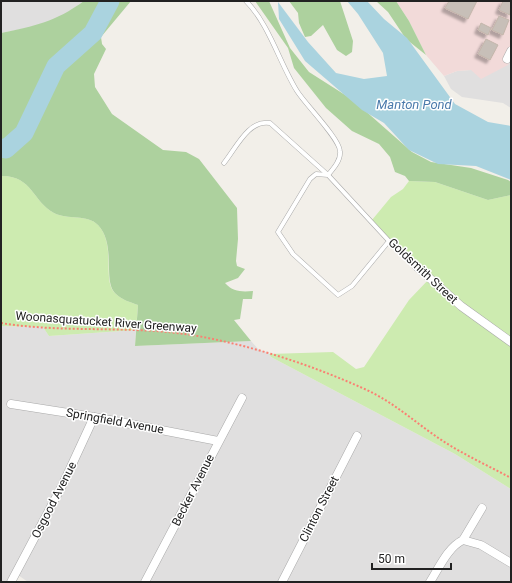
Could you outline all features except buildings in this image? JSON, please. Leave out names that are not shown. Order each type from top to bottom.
[{"type":"street","name":"Goldsmith Street","points":[[416,266],[461,306],[511,342]]},
{"type":"street","name":"Becker Avenue","points":[[145,582],[242,398]]},
{"type":"street","name":"Springfield Avenue","points":[[11,404],[94,417],[218,441]]},
{"type":"street","name":"Osgood Avenue","points":[[11,582],[63,484],[94,417]]},
{"type":"street","name":"Clinton Street","points":[[282,582],[357,436]]},
{"type":"street","points":[[430,582],[444,560],[459,542],[463,540],[482,508]]},
{"type":"street","points":[[463,540],[481,544],[511,563]]},
{"type":"lane","points":[[246,1],[267,30],[275,51],[297,92],[335,140],[340,150],[338,161],[328,175],[316,174],[310,178],[278,232],[293,254],[338,295],[352,286],[390,241]]},
{"type":"lane","name":"Goldsmith Street","points":[[224,163],[252,126],[262,122],[270,123],[328,175],[390,241],[416,266]]},
{"type":"path","name":"Woonasquatucket River Greenway","points":[[1,323],[56,330],[158,332],[201,337],[257,349],[370,392],[403,411],[438,438],[511,478]]},
{"type":"shaded area","points":[[1,1],[84,1],[65,15],[38,26],[1,33]]},
{"type":"shaded area","points":[[396,1],[511,1],[511,59],[508,65],[481,79],[471,70],[457,71],[444,76],[426,55],[409,21]]},
{"type":"shaded area","points":[[511,59],[511,108],[503,103],[462,97],[451,89],[444,76],[457,71],[471,70]]},
{"type":"shaded area","points":[[1,326],[43,327],[49,336],[136,330],[135,346],[251,341],[259,350],[269,353],[271,357],[455,454],[511,489],[511,582],[28,582],[18,575],[13,582],[1,582]]},
{"type":"green space","points":[[84,1],[131,1],[101,37],[102,44],[106,49],[94,74],[95,87],[112,114],[163,150],[186,152],[199,159],[237,208],[238,239],[236,261],[237,266],[245,269],[238,278],[225,283],[238,291],[253,291],[252,299],[243,299],[240,319],[234,320],[251,341],[135,346],[138,305],[121,298],[112,288],[110,281],[107,243],[104,233],[98,225],[89,219],[54,213],[41,202],[26,184],[11,177],[1,176],[1,33],[54,19]]},
{"type":"green space","points":[[255,1],[269,1],[290,48],[309,72],[353,100],[412,152],[431,162],[471,168],[508,180],[511,182],[511,195],[488,200],[435,182],[409,181],[405,176],[395,172],[390,157],[379,144],[352,131],[326,108],[294,68],[288,48]]},
{"type":"green space","points":[[289,1],[340,1],[353,41],[352,52],[346,56],[337,50],[323,25],[311,36],[305,37],[299,23],[298,13]]},
{"type":"green space","points":[[376,1],[396,1],[409,21],[426,55],[406,39],[388,12]]},
{"type":"green space","points":[[1,176],[11,177],[26,184],[41,202],[54,213],[89,219],[98,225],[104,233],[107,243],[110,281],[112,288],[121,298],[138,305],[136,330],[49,336],[43,327],[1,326]]},
{"type":"green space","points":[[409,181],[435,182],[488,200],[511,195],[511,489],[455,454],[271,357],[269,354],[333,352],[356,369],[364,367],[409,300],[429,279],[373,224],[372,220],[391,197],[403,189]]},
{"type":"water","name":"Manton Pond","points":[[347,1],[367,1],[384,19],[407,38],[455,104],[488,122],[511,126],[511,180],[476,166],[438,164],[409,150],[384,123],[362,110],[305,61],[279,19],[278,2],[308,42],[336,73],[364,79],[387,76],[383,53],[358,14]]},
{"type":"waterway","points":[[1,148],[6,149],[24,133],[56,66],[93,33],[110,1]]}]
